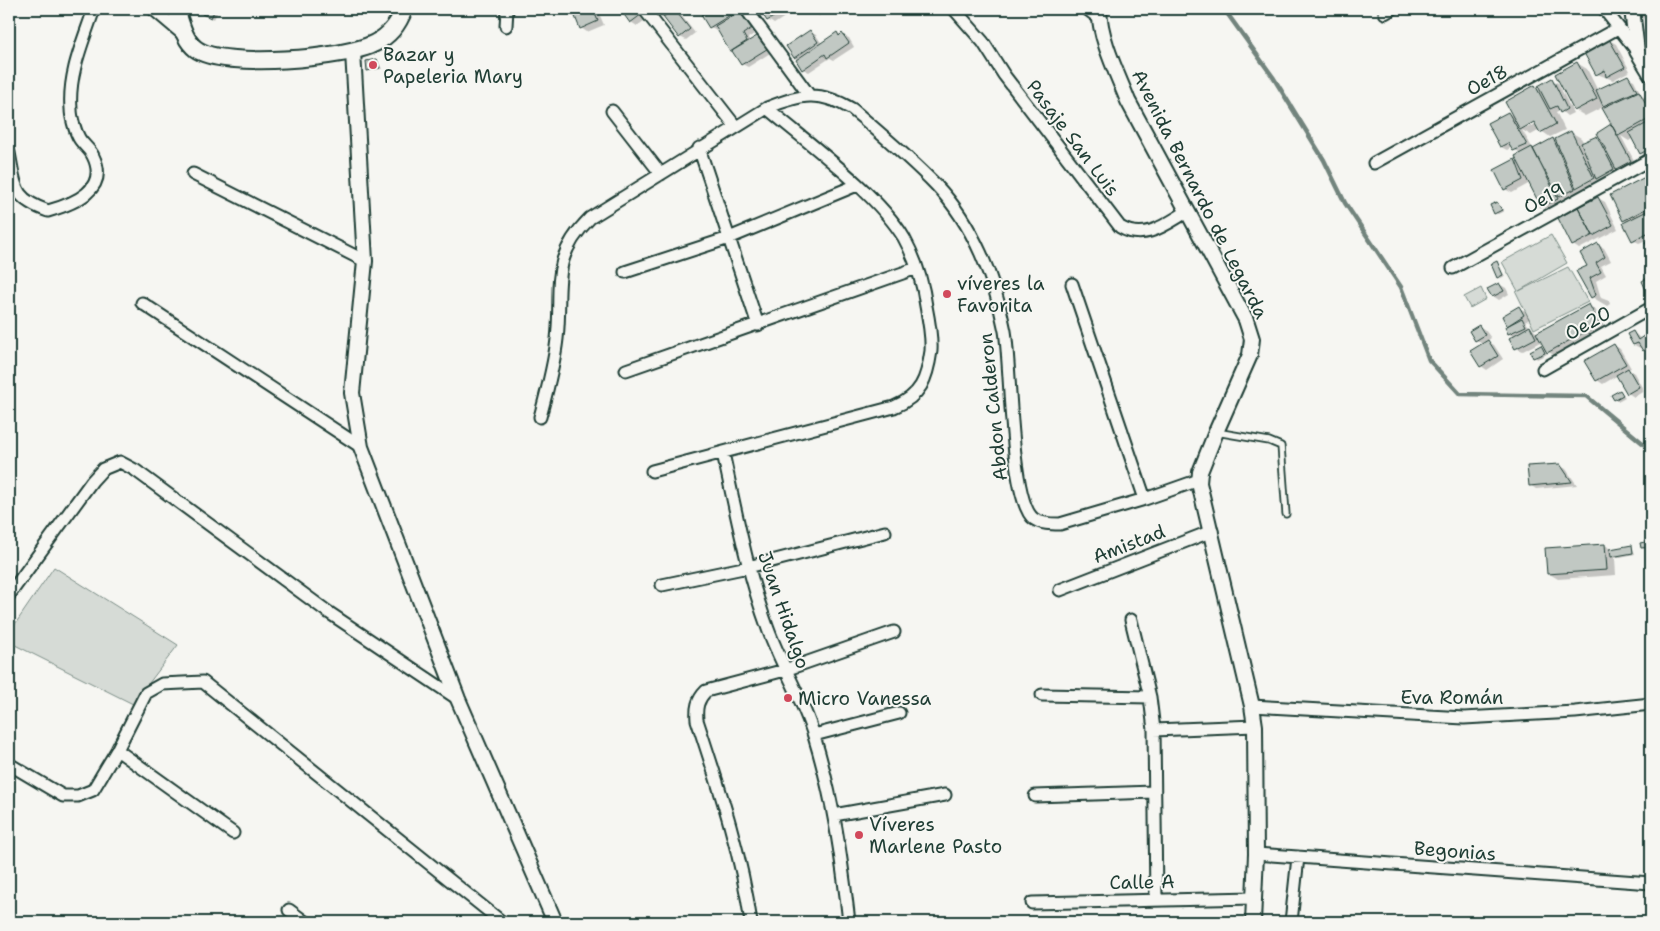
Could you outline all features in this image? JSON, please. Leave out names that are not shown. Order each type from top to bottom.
[{"type":"main road","points":[[176,9],[186,37],[194,48],[205,54],[225,58],[269,60],[352,52],[377,42],[385,36],[398,22],[404,9]]},
{"type":"street","points":[[9,153],[17,192],[28,204],[48,211],[83,198],[94,186],[97,172],[93,156],[78,138],[71,110],[72,76],[94,9]]},
{"type":"street","points":[[153,9],[186,37]]},
{"type":"street","points":[[506,26],[507,9]]},
{"type":"street","points":[[644,9],[736,127]]},
{"type":"street","points":[[746,9],[809,95]]},
{"type":"street","name":"Pasaje San Luis","points":[[954,9],[983,42],[1008,81],[1120,228],[1129,233],[1151,232],[1188,210]]},
{"type":"street","points":[[1087,9],[1099,13]]},
{"type":"street","points":[[1604,9],[1637,51],[1651,74]]},
{"type":"street","points":[[1632,9],[1637,51]]},
{"type":"street","name":"Avenida Bernardo de Legarda","points":[[1099,13],[1113,64],[1128,101],[1246,320],[1252,339],[1250,355],[1216,432],[1199,480]]},
{"type":"street","name":"Oe18","points":[[1374,163],[1618,28]]},
{"type":"street","points":[[352,52],[365,262],[352,392],[360,447],[458,699],[555,922]]},
{"type":"street","name":"Abdon Calderon","points":[[540,417],[552,372],[557,336],[560,273],[566,248],[574,234],[590,218],[699,148],[767,108],[793,98],[809,95],[835,100],[852,109],[872,126],[937,185],[955,208],[974,238],[992,283],[1005,331],[1016,468],[1024,508],[1034,519],[1046,523],[1060,524],[1145,499],[1199,480]]},
{"type":"street","points":[[652,471],[894,407],[907,402],[918,392],[927,372],[931,346],[925,298],[904,238],[885,213],[856,185],[767,108]]},
{"type":"street","points":[[612,111],[661,174]]},
{"type":"street","points":[[699,148],[758,324]]},
{"type":"street","name":"Oe19","points":[[1453,268],[1651,159]]},
{"type":"street","points":[[193,174],[365,262]]},
{"type":"street","points":[[625,272],[729,238],[856,185]]},
{"type":"street","points":[[626,370],[916,268]]},
{"type":"street","points":[[1072,284],[1145,499]]},
{"type":"street","points":[[142,303],[360,447]]},
{"type":"street","name":"Oe20","points":[[1543,369],[1651,308]]},
{"type":"street","name":"Juan Hidalgo","points":[[723,453],[748,567],[768,630],[814,735],[834,815],[849,922]]},
{"type":"street","points":[[9,595],[92,481],[103,469],[120,462],[136,470],[328,612],[458,699]]},
{"type":"street","points":[[1199,480],[1252,706],[1255,726],[1256,854],[1253,922]]},
{"type":"street","name":"Amistad","points":[[1060,590],[1212,531]]},
{"type":"street","points":[[662,585],[748,567],[885,532]]},
{"type":"street","points":[[1131,620],[1150,697],[1154,730],[1156,899]]},
{"type":"street","points":[[750,922],[738,850],[697,720],[696,710],[700,696],[706,691],[785,670],[894,632]]},
{"type":"street","points":[[9,764],[51,790],[64,796],[78,796],[92,790],[117,750],[146,693],[162,684],[204,682],[502,922]]},
{"type":"street","points":[[1042,695],[1150,697]]},
{"type":"street","name":"Eva Román","points":[[1252,706],[1464,718],[1575,712],[1651,704]]},
{"type":"street","points":[[814,735],[899,712]]},
{"type":"street","points":[[1154,730],[1255,726]]},
{"type":"street","points":[[117,750],[233,833]]},
{"type":"street","points":[[1035,796],[1154,792]]},
{"type":"street","points":[[834,815],[946,795]]},
{"type":"street","name":"Begonias","points":[[1256,854],[1651,883]]},
{"type":"street","points":[[1291,922],[1298,858]]},
{"type":"street","name":"Calle A","points":[[1032,903],[1254,898]]},
{"type":"street","points":[[290,910],[304,922]]},
{"type":"lane","points":[[1216,432],[1269,441],[1281,446],[1286,514]]},
{"type":"shaded area","points":[[1551,235],[1567,263],[1519,291],[1568,267],[1588,302],[1534,329],[1516,292],[1518,291],[1502,262]]},
{"type":"shaded area","points":[[1481,288],[1486,299],[1470,308],[1464,297]]},
{"type":"shaded area","points":[[54,567],[178,645],[133,704],[9,642],[9,633]]},
{"type":"building","points":[[205,9],[215,9],[211,18],[202,14]]},
{"type":"building","points":[[572,9],[593,9],[598,21],[580,29]]},
{"type":"building","points":[[620,9],[638,9],[642,14],[630,23]]},
{"type":"building","points":[[655,9],[671,9],[661,17]]},
{"type":"building","points":[[674,9],[690,29],[679,38],[663,17]]},
{"type":"building","points":[[712,9],[740,9],[709,28],[701,15]]},
{"type":"building","points":[[743,9],[755,26],[743,34],[747,41],[730,52],[715,26]]},
{"type":"building","points":[[759,9],[786,9],[767,21]]},
{"type":"building","points":[[1636,9],[1651,9],[1651,14],[1636,15]]},
{"type":"building","points":[[810,30],[818,42],[794,58],[786,46]]},
{"type":"building","points":[[837,32],[839,36],[842,33],[849,43],[827,58],[825,54],[802,70],[796,60]]},
{"type":"building","points":[[762,33],[770,47],[741,65],[732,51]]},
{"type":"building","points":[[1609,39],[1625,67],[1606,77],[1605,70],[1596,75],[1584,53]]},
{"type":"building","name":"Bazar y Papeleria Mary","points":[[377,59],[380,68],[367,71],[366,61]]},
{"type":"building","points":[[1577,62],[1597,99],[1574,111],[1555,74]]},
{"type":"building","points":[[1628,75],[1637,91],[1603,106],[1596,90]]},
{"type":"building","points":[[1552,78],[1567,109],[1560,113],[1557,106],[1550,109],[1538,86]]},
{"type":"building","points":[[1535,85],[1556,124],[1540,133],[1534,122],[1520,130],[1505,102]]},
{"type":"building","points":[[1639,91],[1651,113],[1651,118],[1618,136],[1602,108]]},
{"type":"building","points":[[1508,112],[1527,145],[1513,151],[1508,143],[1500,147],[1487,123]]},
{"type":"building","points":[[1651,121],[1651,148],[1640,154],[1629,133]]},
{"type":"building","points":[[1611,124],[1631,161],[1616,169],[1597,133]]},
{"type":"building","points":[[1571,131],[1594,178],[1576,188],[1555,139]]},
{"type":"building","points":[[1597,136],[1614,169],[1596,179],[1581,143]]},
{"type":"building","points":[[1553,138],[1575,189],[1559,197],[1533,149]]},
{"type":"building","points":[[1532,147],[1558,199],[1541,207],[1515,156]]},
{"type":"building","points":[[1515,159],[1523,180],[1504,190],[1494,170]]},
{"type":"building","points":[[1649,175],[1651,180],[1651,206],[1623,221],[1610,195]]},
{"type":"building","points":[[1598,197],[1613,225],[1593,236],[1578,207]]},
{"type":"building","points":[[1497,202],[1502,210],[1494,214],[1490,205]]},
{"type":"building","points":[[1578,207],[1593,235],[1572,246],[1558,218]]},
{"type":"building","points":[[1647,211],[1651,221],[1651,231],[1632,241],[1623,223]]},
{"type":"building","points":[[1651,239],[1651,256],[1645,242]]},
{"type":"building","points":[[1598,243],[1605,257],[1596,263],[1601,272],[1590,278],[1596,295],[1591,298],[1576,271],[1587,266],[1580,253]]},
{"type":"building","points":[[1497,261],[1503,275],[1497,278],[1491,264]]},
{"type":"building","points":[[1651,276],[1651,293],[1648,295],[1642,281]]},
{"type":"building","points":[[1499,283],[1504,291],[1492,297],[1487,289]]},
{"type":"building","points":[[1589,304],[1599,324],[1547,353],[1536,333]]},
{"type":"building","points":[[1519,306],[1524,315],[1507,326],[1502,316]]},
{"type":"building","points":[[1522,318],[1526,326],[1508,334],[1505,327]]},
{"type":"building","points":[[1479,325],[1485,335],[1475,341],[1469,331]]},
{"type":"building","points":[[1530,326],[1536,338],[1515,349],[1509,338]]},
{"type":"building","points":[[1633,331],[1638,340],[1645,335],[1651,346],[1643,351],[1638,343],[1633,345],[1627,334]]},
{"type":"building","points":[[1488,340],[1498,356],[1480,367],[1470,351]]},
{"type":"building","points":[[1614,344],[1626,364],[1596,381],[1584,361]]},
{"type":"building","points":[[1541,345],[1545,353],[1533,358],[1530,351]]},
{"type":"building","points":[[1628,368],[1639,387],[1627,394],[1616,375]]},
{"type":"building","points":[[1620,390],[1623,395],[1614,400],[1611,395]]},
{"type":"building","points":[[1560,464],[1572,482],[1529,486],[1527,466]]},
{"type":"building","points":[[1650,541],[1651,547],[1641,548],[1640,543]]},
{"type":"building","points":[[1605,544],[1607,570],[1547,574],[1545,548]]},
{"type":"building","points":[[1632,545],[1633,553],[1611,557],[1610,549]]},
{"type":"waterway","points":[[1224,9],[1273,77],[1324,160],[1345,203],[1401,287],[1429,360],[1460,394],[1586,396],[1651,450]]},
{"type":"place","name":"Bazar y Papeleria Mary","points":[[373,65]]},
{"type":"place","name":"víveres la Favorita","points":[[947,294]]},
{"type":"place","name":"Micro Vanessa","points":[[788,698]]},
{"type":"place","name":"Víveres Marlene Pasto","points":[[859,835]]}]
